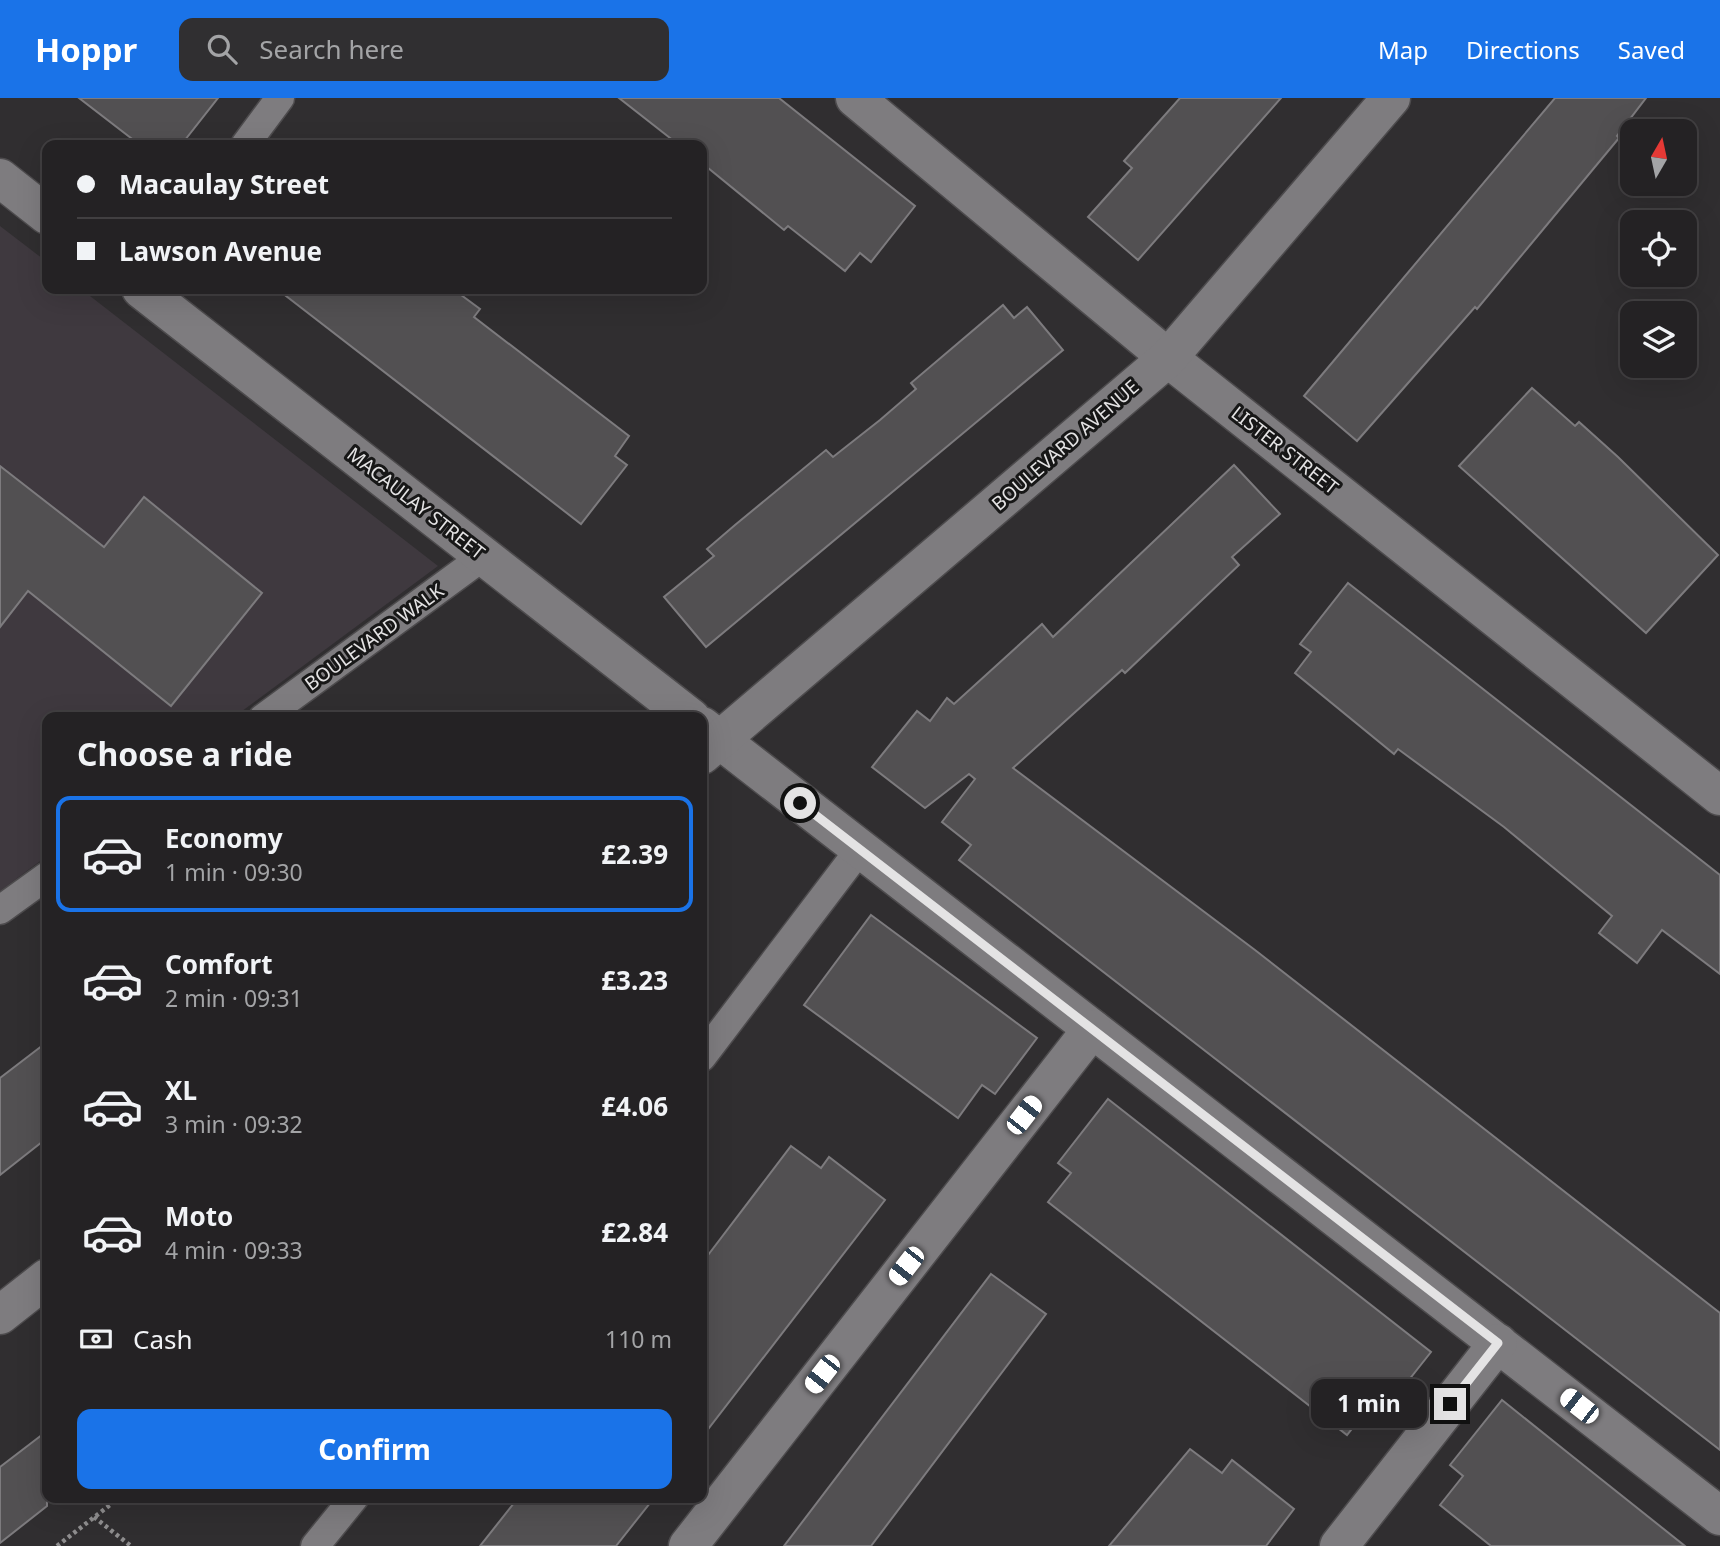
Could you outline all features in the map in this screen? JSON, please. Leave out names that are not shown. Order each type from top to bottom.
[{"type":"street","name":"LISTER STREET","points":[[855,98],[1168,358],[1720,796]]},
{"type":"street","name":"BOULEVARD AVENUE","points":[[708,741],[1168,358],[1391,98]]},
{"type":"street","points":[[0,178],[42,211]]},
{"type":"street","name":"MACAULAY STREET","points":[[147,294],[683,712]]},
{"type":"street","points":[[708,741],[860,849],[1720,1516]]},
{"type":"street","points":[[688,1546],[1091,1029]]},
{"type":"street","points":[[0,1315],[42,1282]]},
{"type":"street","points":[[1339,1546],[1498,1343]]},
{"type":"lane","points":[[249,140],[281,98]]},
{"type":"lane","name":"BOULEVARD WALK","points":[[271,712],[484,556]]},
{"type":"lane","points":[[707,1050],[860,849]]},
{"type":"lane","points":[[0,910],[42,880]]},
{"type":"lane","points":[[315,1546],[350,1503]]},
{"type":"path","points":[[57,1546],[112,1503]]},
{"type":"path","points":[[94,1517],[131,1546]]},
{"type":"shaded area","points":[[0,226],[42,258],[42,294],[87,294],[438,566],[241,712],[42,712],[42,860],[0,891]]},
{"type":"building","points":[[79,98],[218,98],[185,140],[134,140]]},
{"type":"building","points":[[619,98],[779,98],[915,206],[871,262],[860,253],[845,271],[788,226],[784,230],[707,167],[707,140],[673,140]]},
{"type":"building","points":[[1180,98],[1281,98],[1138,260],[1088,217],[1132,168],[1124,161]]},
{"type":"building","points":[[1555,98],[1646,98],[1630,119],[1620,119],[1620,132],[1617,136],[1619,138],[1477,309],[1475,307],[1357,441],[1304,396]]},
{"type":"building","points":[[283,294],[460,294],[480,309],[474,317],[629,436],[615,456],[627,465],[581,524]]},
{"type":"building","points":[[1003,305],[1014,318],[1027,307],[1063,350],[706,647],[664,597],[714,556],[707,549],[826,450],[833,457],[880,420],[916,389],[911,383]]},
{"type":"building","points":[[1532,388],[1575,426],[1579,422],[1618,457],[1718,555],[1646,633],[1459,466]]},
{"type":"building","points":[[1234,465],[1280,514],[1232,557],[1239,565],[1125,673],[1122,670],[1013,768],[1255,950],[1720,1313],[1720,1450],[959,860],[971,845],[942,822],[975,779],[969,774],[925,808],[872,767],[917,711],[930,721],[947,698],[954,704],[1042,624],[1053,637]]},
{"type":"building","points":[[0,466],[104,547],[144,497],[262,593],[171,706],[28,591],[0,627]]},
{"type":"building","points":[[1348,583],[1720,875],[1720,974],[1662,930],[1637,963],[1599,933],[1612,916],[1504,827],[1398,749],[1394,754],[1295,673],[1311,652],[1300,644]]},
{"type":"building","points":[[871,915],[1037,1038],[995,1094],[982,1085],[958,1118],[804,1005]]},
{"type":"building","points":[[42,1046],[42,1142],[0,1175],[0,1078]]},
{"type":"building","points":[[1108,1099],[1431,1352],[1381,1415],[1370,1406],[1347,1435],[1048,1202],[1071,1173],[1058,1163]]},
{"type":"building","points":[[791,1146],[821,1168],[829,1157],[885,1200],[707,1431],[707,1256]]},
{"type":"building","points":[[991,1274],[1046,1314],[871,1546],[784,1546]]},
{"type":"building","points":[[1502,1400],[1685,1546],[1491,1546],[1440,1505],[1463,1476],[1450,1465]]},
{"type":"building","points":[[42,1435],[42,1503],[47,1503],[47,1506],[0,1543],[0,1467]]},
{"type":"building","points":[[1190,1449],[1222,1473],[1232,1460],[1294,1509],[1266,1546],[1109,1546]]},
{"type":"building","points":[[514,1503],[650,1503],[616,1546],[480,1546]]},
{"type":"route","points":[[800,803],[1498,1343],[1450,1404]]}]
